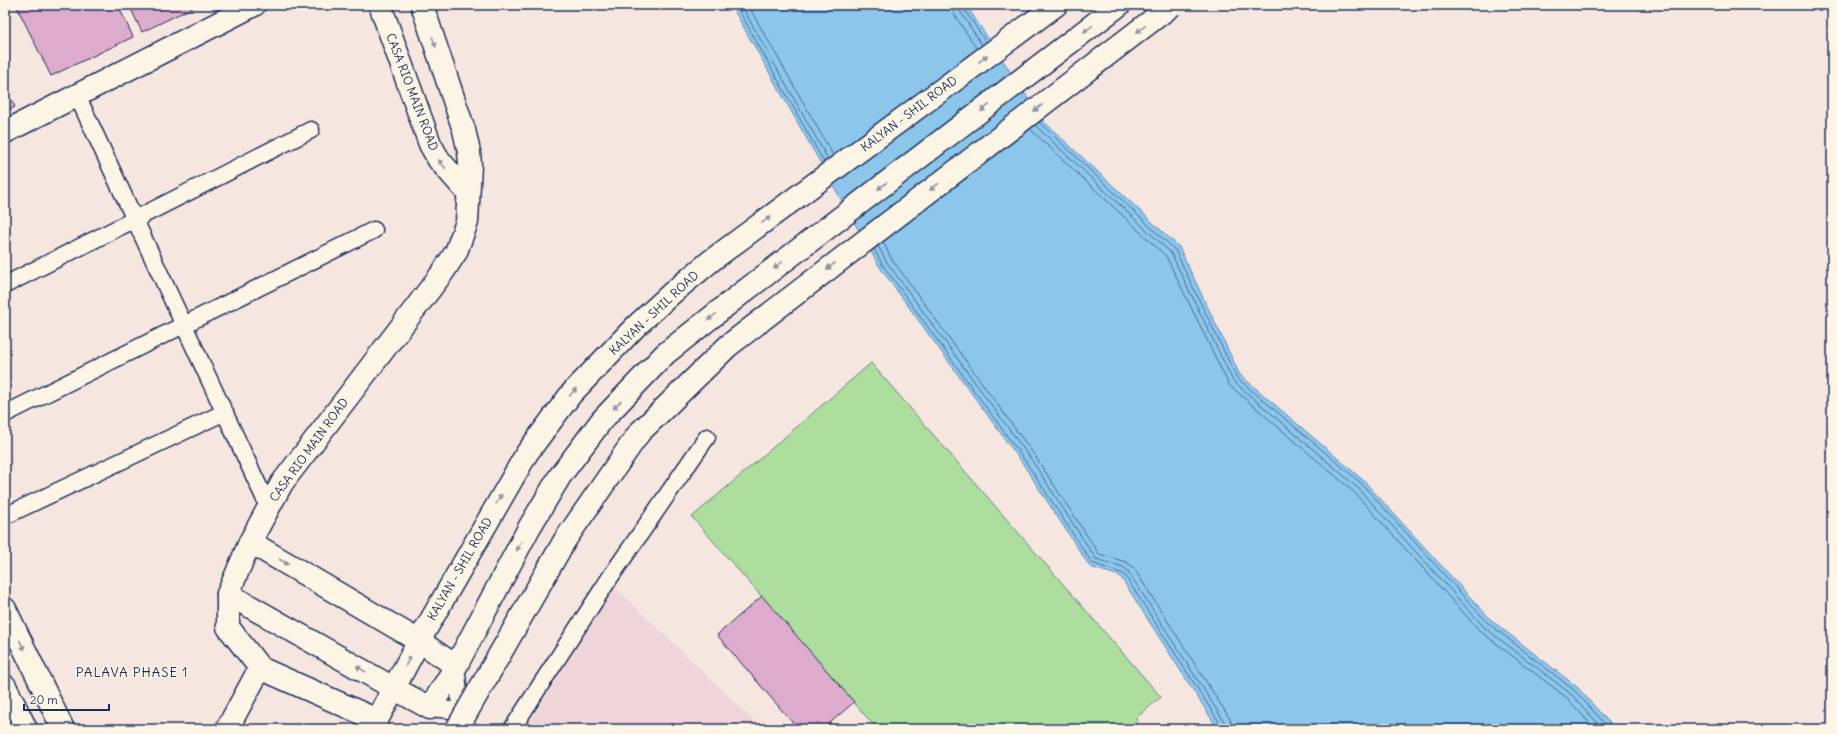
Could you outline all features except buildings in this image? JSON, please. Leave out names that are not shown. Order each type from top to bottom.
[{"type":"main road","points":[[5,132],[254,5]]},
{"type":"main road","name":"CASA RIO MAIN ROAD","points":[[380,5],[430,144],[439,160],[468,193]]},
{"type":"main road","name":"CASA RIO MAIN ROAD","points":[[375,725],[260,668],[228,626],[228,594],[250,542],[268,506],[282,483],[443,272],[456,252],[467,222],[469,152],[464,130],[422,5]]},
{"type":"main road","name":"KALYAN - SHIL ROAD","points":[[375,725],[419,641],[527,453],[571,394],[635,327],[672,293],[712,260],[1056,5]]},
{"type":"main road","points":[[228,594],[430,708],[456,666],[533,522],[560,476],[602,420],[665,354],[742,293],[1119,5]]},
{"type":"main road","points":[[459,720],[565,540],[639,433],[728,346],[1172,5]]},
{"type":"main road","points":[[250,542],[419,641],[456,666]]},
{"type":"main road","points":[[5,610],[63,729]]},
{"type":"main road","points":[[227,729],[260,668]]},
{"type":"main road","points":[[5,686],[26,729]]},
{"type":"lane","points":[[77,95],[268,506]]},
{"type":"lane","points":[[5,285],[311,130]]},
{"type":"lane","points":[[5,414],[374,230]]},
{"type":"lane","points":[[5,516],[225,412]]},
{"type":"lane","points":[[512,729],[609,579],[707,437]]},
{"type":"lane","points":[[456,666],[459,720]]},
{"type":"lane","points":[[430,708],[459,720],[467,729]]},
{"type":"shaded area","points":[[615,587],[762,729],[525,729]]},
{"type":"green space","points":[[871,363],[1161,697],[1136,718],[1140,729],[877,729],[692,517]]},
{"type":"water","points":[[731,5],[966,5],[1043,121],[1179,247],[1240,375],[1363,480],[1491,620],[1577,687],[1615,729],[1218,729],[1120,576],[1090,567],[1023,464],[879,266]]},
{"type":"district","name":"PALAVA PHASE 1","points":[[132,672]]}]
